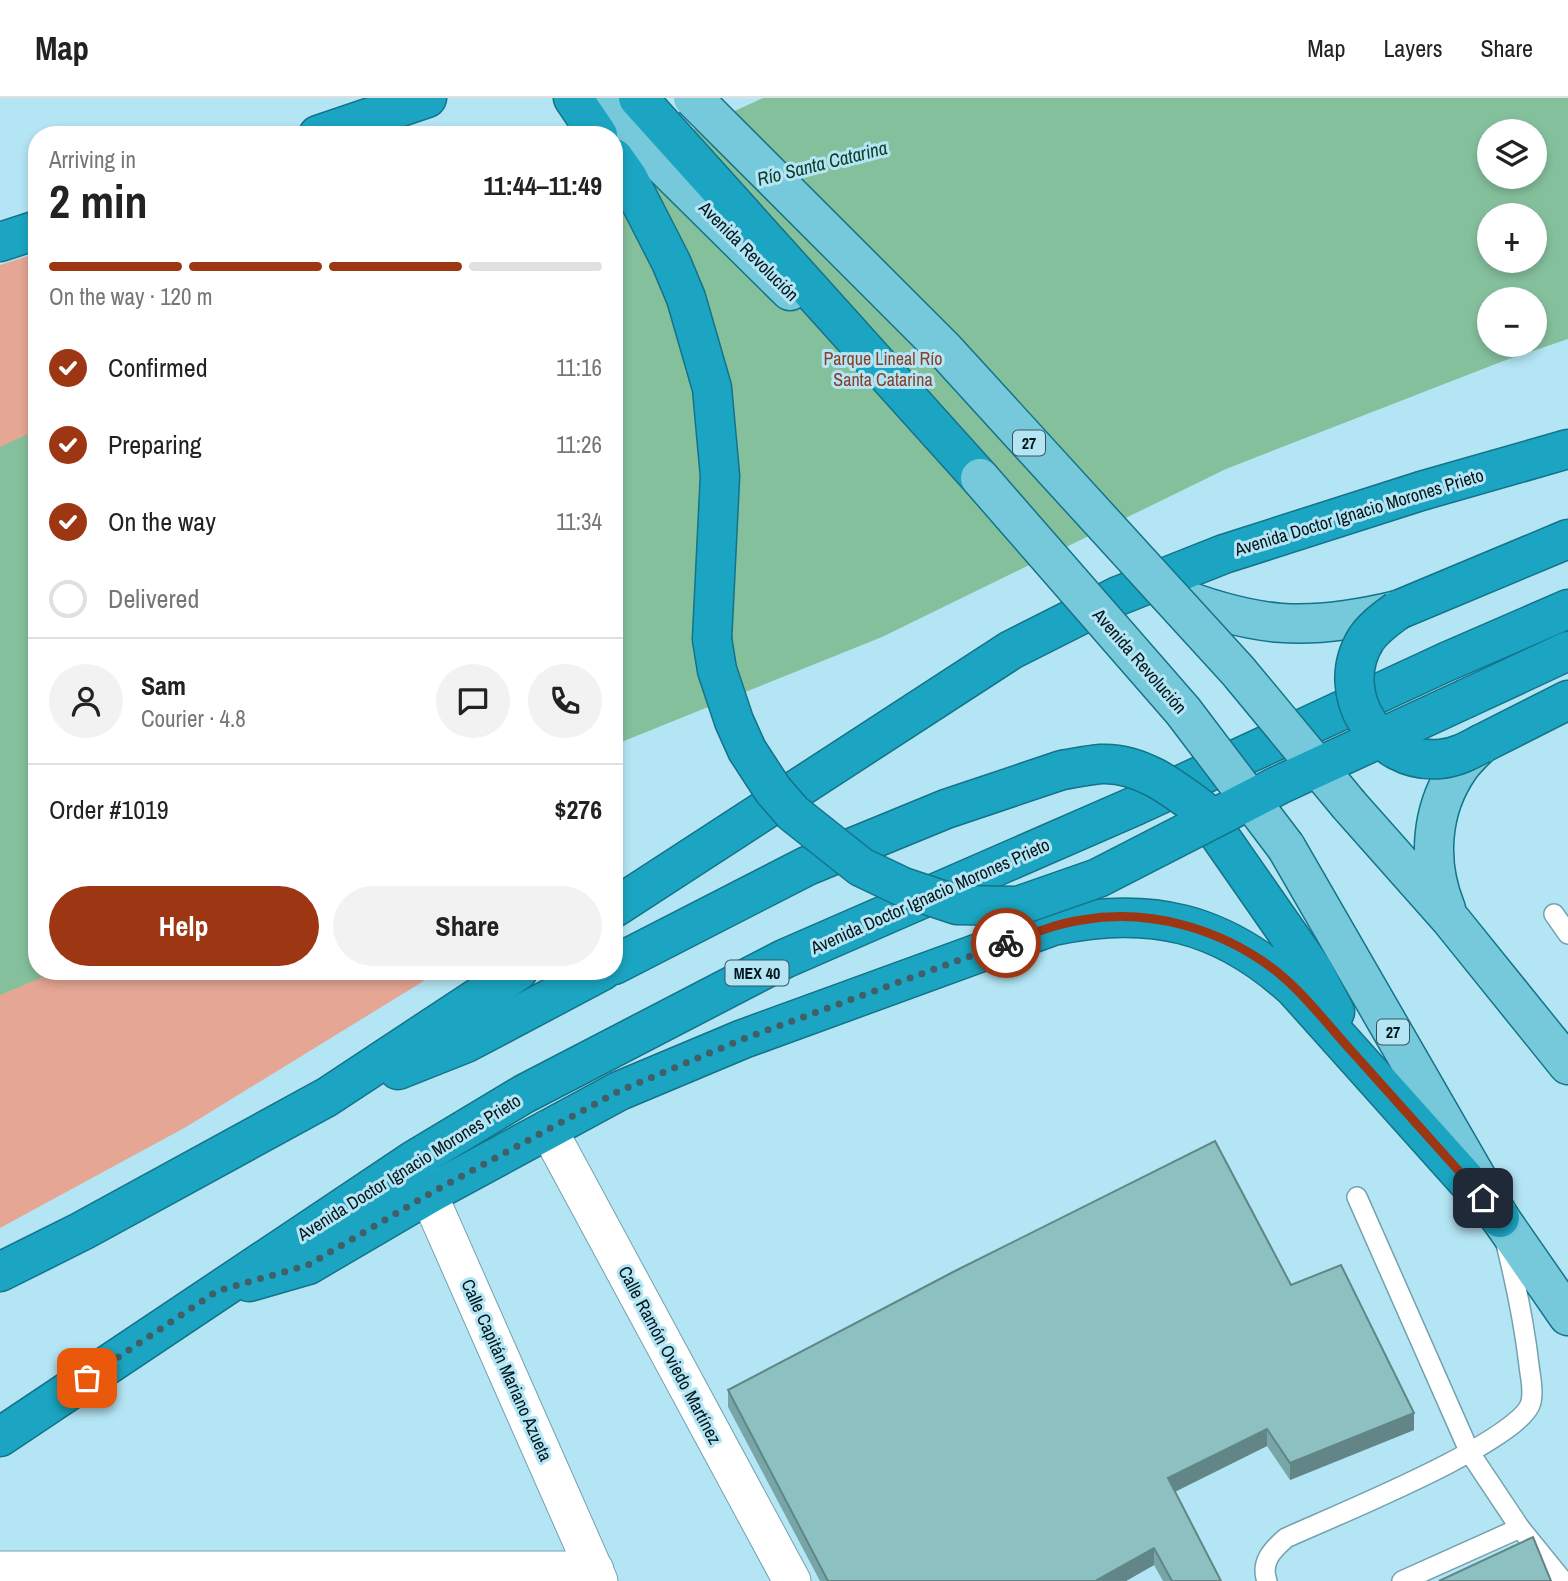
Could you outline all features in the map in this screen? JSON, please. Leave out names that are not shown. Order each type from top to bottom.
[{"type":"highway","points":[[345,126],[427,98]]},
{"type":"highway","points":[[573,98],[592,126]]},
{"type":"highway","points":[[638,98],[979,478]]},
{"type":"highway","points":[[623,171],[671,262],[686,299],[712,388],[720,476],[712,639],[717,670],[727,701],[747,750],[773,790],[793,813],[861,867],[903,887],[957,905],[1018,906],[1098,878],[1279,785],[1568,651]]},
{"type":"highway","points":[[0,242],[28,233]]},
{"type":"highway","name":"Avenida Doctor Ignacio Morones Prieto","points":[[623,902],[1011,650],[1118,596],[1224,554],[1421,491],[1568,449]]},
{"type":"highway","points":[[1568,539],[1398,610],[1380,623],[1366,639],[1357,659],[1354,681],[1357,702],[1366,722],[1380,739],[1398,751],[1418,758],[1441,759],[1462,754],[1568,700]]},
{"type":"highway","name":"Avenida Doctor Ignacio Morones Prieto","points":[[0,1437],[414,1160],[524,1094],[783,959],[1135,806],[1446,662],[1568,609]]},
{"type":"highway","points":[[623,960],[807,866],[946,809],[1062,770],[1104,764],[1136,769],[1164,782],[1201,809],[1313,970],[1362,1063]]},
{"type":"highway","points":[[217,1291],[308,1265],[429,1194],[619,1091],[743,1039],[1053,926],[1115,916],[1178,923],[1208,932],[1247,951],[1277,973],[1295,989],[1500,1218]]},
{"type":"highway","points":[[0,1272],[82,1231],[327,1097],[504,980]]},
{"type":"highway","points":[[327,1097],[466,1043],[585,980]]},
{"type":"main road","name":"Avenida Revolución","points":[[595,98],[979,478],[1183,710],[1286,847],[1500,1218],[1568,1316]]},
{"type":"main road","name":"27","points":[[693,98],[945,350],[1238,671],[1349,805],[1451,920],[1568,1065]]},
{"type":"main road","points":[[1167,593],[1211,611],[1245,619],[1305,625],[1352,621],[1398,610]]},
{"type":"main road","points":[[1451,920],[1439,891],[1433,859],[1435,827],[1443,796],[1459,767],[1480,744]]},
{"type":"street","name":"Calle Ramón Oviedo Martínez","points":[[548,1129],[792,1581]]},
{"type":"street","name":"Calle Capitán Mariano Azueta","points":[[414,1160],[597,1575]]},
{"type":"street","points":[[0,1570],[597,1575]]},
{"type":"lane","points":[[1554,914],[1568,934]]},
{"type":"lane","points":[[1357,1198],[1471,1453],[1520,1528],[1563,1581]]},
{"type":"lane","points":[[1266,1581],[1266,1562],[1273,1550],[1286,1538],[1471,1453],[1526,1414],[1531,1401],[1523,1315],[1500,1218]]},
{"type":"lane","points":[[1402,1581],[1520,1528]]},
{"type":"shaded area","points":[[28,256],[28,980],[425,980],[186,1127],[0,1228],[0,265]]},
{"type":"water","name":"Río Santa Catarina","points":[[763,98],[1568,98],[1568,339],[1547,346],[1547,287],[1477,287],[1477,357],[1515,357],[1226,469],[882,637],[623,741],[623,162]]},
{"type":"water","points":[[28,434],[28,980],[36,980],[0,995],[0,447]]},
{"type":"building","points":[[1215,1141],[1291,1285],[1341,1265],[1414,1413],[1290,1463],[1267,1429],[1168,1478],[1221,1581],[1172,1581],[1154,1548],[1095,1581],[828,1581],[728,1390],[955,1271]]},
{"type":"building","points":[[1533,1537],[1551,1581],[1439,1581]]},
{"type":"way so far","points":[[87,1378],[217,1291],[308,1265],[429,1194],[619,1091],[743,1039],[1006,943]]},
{"type":"route","points":[[1006,943],[1053,926],[1115,916],[1178,923],[1208,932],[1236,945],[1258,958],[1295,989],[1483,1198]]},
{"type":"park label","name":"Parque Lineal Río Santa Catarina","points":[[883,368]]}]
